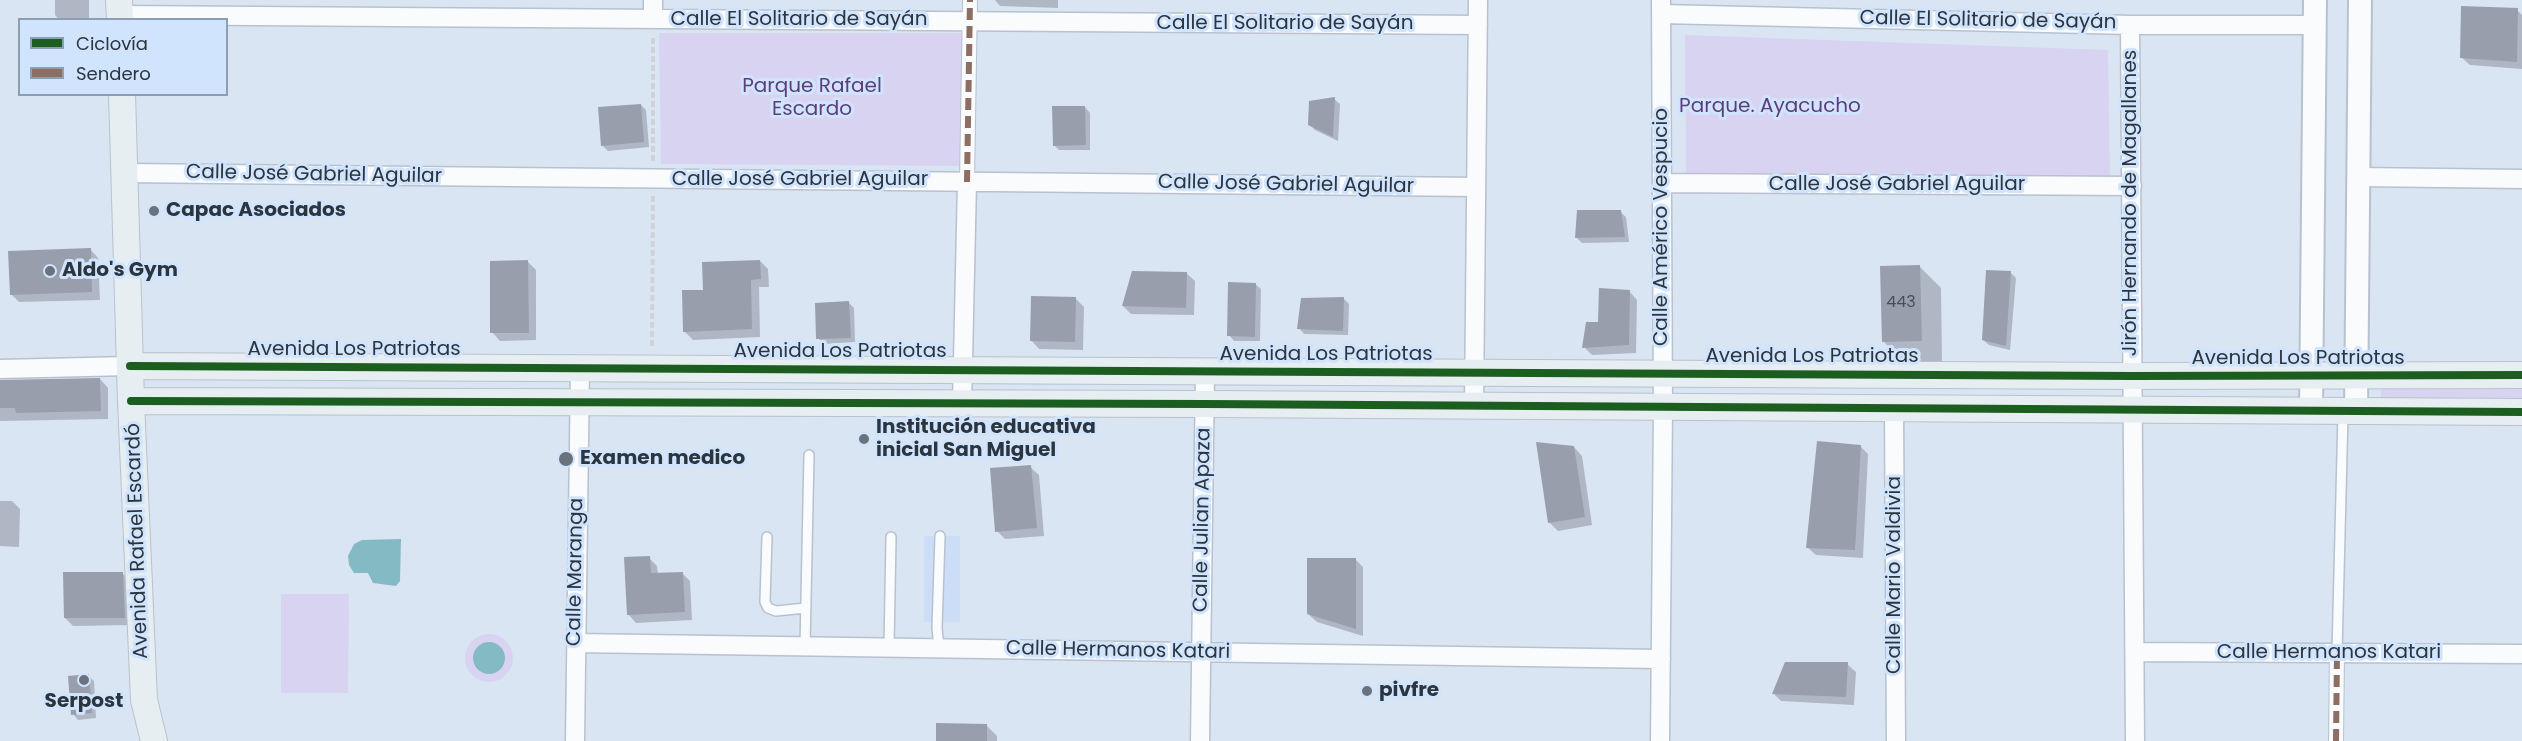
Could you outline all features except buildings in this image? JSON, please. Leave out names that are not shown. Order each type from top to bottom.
[{"type":"main road","name":"Avenida Rafael Escardó","points":[[122,96],[131,401],[144,700],[138,741]]},
{"type":"main road","name":"Avenida Los Patriotas","points":[[130,366],[2133,376],[2522,375]]},
{"type":"main road","points":[[131,401],[1205,404],[2522,412]]},
{"type":"main road","name":"Avenida Rafael Escardó","points":[[144,700],[154,741]]},
{"type":"street","points":[[653,0],[653,19]]},
{"type":"street","points":[[962,405],[970,0]]},
{"type":"street","points":[[1474,407],[1478,0]]},
{"type":"street","points":[[2311,411],[2315,0]]},
{"type":"street","points":[[2350,412],[2357,375],[2360,0]]},
{"type":"street","name":"Calle El Solitario de Sayán","points":[[1661,7],[2130,25],[2315,25]]},
{"type":"street","name":"Calle Américo Vespucio","points":[[1660,741],[1663,408],[1661,7]]},
{"type":"street","name":"Calle El Solitario de Sayán","points":[[120,12],[653,19],[1478,25]]},
{"type":"street","name":"Jirón Hernando de Magallanes","points":[[2130,25],[2135,741]]},
{"type":"street","name":"Calle José Gabriel Aguilar","points":[[125,173],[1476,188]]},
{"type":"street","points":[[2358,177],[2522,179]]},
{"type":"street","name":"Calle José Gabriel Aguilar","points":[[1662,183],[2132,186]]},
{"type":"street","points":[[0,369],[130,366]]},
{"type":"street","name":"Calle Maranga","points":[[575,741],[580,368]]},
{"type":"street","name":"Calle Julian Apaza","points":[[1200,741],[1205,371]]},
{"type":"street","name":"Calle Mario Valdivia","points":[[1894,409],[1896,741]]},
{"type":"street","name":"Calle Hermanos Katari","points":[[576,643],[1661,659]]},
{"type":"street","name":"Calle Hermanos Katari","points":[[2135,652],[2522,654]]},
{"type":"street","points":[[2336,741],[2337,653]]},
{"type":"lane","points":[[2337,653],[2350,412]]},
{"type":"lane","points":[[805,647],[809,455]]},
{"type":"lane","points":[[939,648],[940,536]]},
{"type":"lane","points":[[768,537],[765,602],[768,608],[776,611],[806,608]]},
{"type":"lane","points":[[889,647],[891,537]]},
{"type":"shaded area","points":[[924,536],[960,536],[960,622],[924,622]]},
{"type":"shaded area","points":[[401,539],[400,581],[396,586],[373,583],[368,573],[354,573],[349,565],[348,556],[354,544],[362,540]]},
{"type":"shaded area","points":[[489,642],[501,646],[505,658],[501,670],[489,674],[477,670],[473,658],[477,646]]},
{"type":"green space","name":"Parque Rafael Escardo","points":[[659,33],[964,33],[962,166],[661,164]]},
{"type":"green space","name":"Parque. Ayacucho","points":[[1685,35],[2108,50],[2110,181],[1686,174]]},
{"type":"green space","points":[[2382,386],[2522,386],[2522,403],[2380,401]]},
{"type":"green space","points":[[281,594],[349,594],[348,693],[281,693]]},
{"type":"green space","points":[[484,634],[494,634],[506,641],[513,653],[513,663],[506,675],[494,682],[484,682],[469,671],[465,663],[465,653],[476,638]]},
{"type":"marked path","points":[[967,182],[970,0]]},
{"type":"marked path","points":[[2336,741],[2337,653]]},
{"type":"cycle path","points":[[130,366],[2133,376],[2522,375]]},
{"type":"cycle path","points":[[131,401],[1205,404],[2522,412]]},
{"type":"place","name":"Capac Asociados","points":[[154,211]]},
{"type":"place","name":"Aldo's Gym","points":[[50,271]]},
{"type":"place","name":"Institución educativa inicial San Miguel","points":[[864,439]]},
{"type":"place","name":"Examen medico","points":[[566,459]]},
{"type":"place","name":"Serpost","points":[[84,680]]},
{"type":"place","name":"pivfre","points":[[1367,691]]}]
